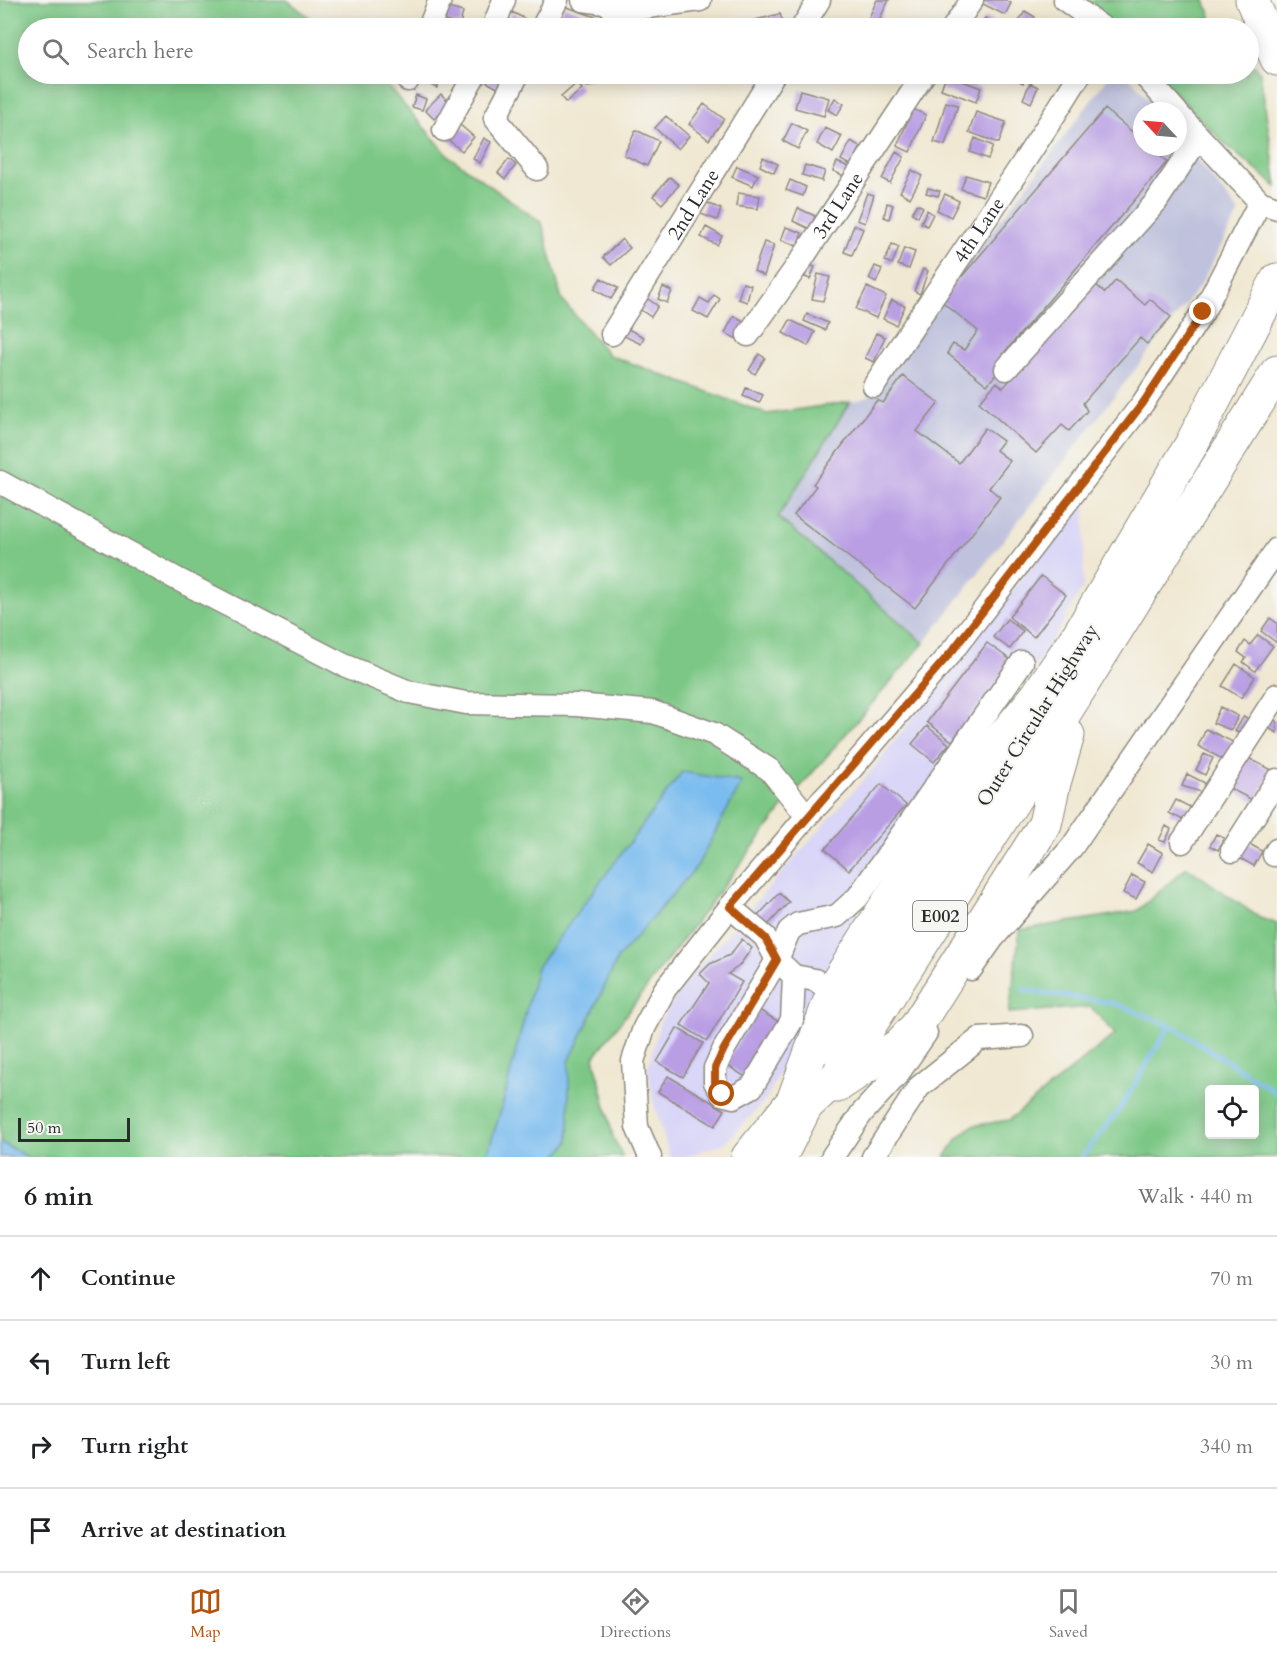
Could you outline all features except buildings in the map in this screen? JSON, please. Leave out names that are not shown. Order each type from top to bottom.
[{"type":"highway","points":[[1252,0],[1277,59]]},
{"type":"highway","points":[[780,1157],[800,1103],[836,984],[966,781],[1036,697],[1081,631],[1273,304]]},
{"type":"highway","name":"Outer Circular Highway","points":[[1057,722],[1273,304]]},
{"type":"highway","name":"Outer Circular Highway","points":[[800,1103],[1057,722],[1277,372]]},
{"type":"highway","points":[[748,1157],[800,1103],[899,1028],[1027,832],[1057,722],[1277,405]]},
{"type":"highway","points":[[800,1103],[899,1045],[916,1027],[1045,825],[1054,783],[1057,722]]},
{"type":"street","points":[[433,18],[440,0]]},
{"type":"street","points":[[497,18],[504,0]]},
{"type":"street","points":[[547,18],[557,0]]},
{"type":"street","points":[[583,0],[640,8],[700,0]]},
{"type":"street","points":[[808,18],[819,0]]},
{"type":"street","points":[[960,18],[972,0]]},
{"type":"street","points":[[1065,0],[1089,18]]},
{"type":"street","points":[[615,18],[618,5]]},
{"type":"street","points":[[444,130],[469,84]]},
{"type":"street","points":[[513,84],[495,118],[537,169]]},
{"type":"street","name":"2nd Lane","points":[[612,334],[768,84]]},
{"type":"street","name":"3rd Lane","points":[[748,335],[800,262],[917,84]]},
{"type":"street","name":"4th Lane","points":[[874,386],[1074,84]]},
{"type":"street","points":[[1152,84],[1168,102]]},
{"type":"street","points":[[650,1157],[637,1127],[633,1062],[644,1028],[666,989],[730,907],[807,816],[839,783],[953,650],[1143,403],[1269,205],[1187,123]]},
{"type":"street","points":[[1006,369],[1156,202],[1199,137]]},
{"type":"street","points":[[0,482],[177,579],[334,660],[409,692],[466,703],[577,705],[653,712],[714,734],[770,770],[807,816]]},
{"type":"street","points":[[832,1157],[862,1113],[897,1075],[993,938],[1072,847],[1277,549]]},
{"type":"street","points":[[794,976],[792,1020],[752,1087],[734,1097],[722,1094],[715,1082],[715,1068],[777,960],[789,931],[798,924],[837,916],[858,897],[1022,662]]},
{"type":"street","points":[[1182,842],[1277,695]]},
{"type":"street","points":[[1232,851],[1277,780]]},
{"type":"street","points":[[730,907],[765,938],[777,960],[794,976],[815,980],[834,992]]},
{"type":"street","points":[[873,1157],[919,1087],[927,1080],[979,1040],[1022,1036]]},
{"type":"shaded area","points":[[1104,84],[1135,84],[1150,102],[1133,102],[1133,156],[1187,156],[1187,147],[1239,212],[1201,284],[924,643],[778,517],[850,402],[869,397],[953,281]]},
{"type":"shaded area","points":[[1086,496],[1083,587],[1045,653],[939,793],[873,887],[836,951],[766,1100],[725,1143],[685,1157],[670,1157],[653,1101],[648,1067],[660,1022],[686,982],[872,770]]},
{"type":"green space","points":[[0,0],[287,0],[310,18],[18,18],[18,84],[386,84],[450,157],[542,223],[562,300],[609,355],[767,414],[850,402],[778,517],[924,643],[784,806],[594,1057],[613,1137],[623,1157],[0,1157]]},
{"type":"green space","points":[[1078,0],[1205,0],[1211,18],[1099,18]]},
{"type":"green space","points":[[1259,71],[1277,187],[1227,146],[1187,105],[1187,102],[1184,102],[1166,84],[1259,84]]},
{"type":"green space","points":[[1187,867],[1260,918],[1277,924],[1277,1157],[945,1157],[958,1138],[972,1126],[1009,1120],[1115,1034],[1091,1007],[1009,1013],[1020,930],[1137,911]]},
{"type":"water","points":[[682,772],[742,782],[697,866],[618,958],[569,1062],[569,1141],[557,1157],[486,1157],[502,1107],[537,967]]},
{"type":"water","points":[[0,1142],[28,1157],[0,1157]]},
{"type":"waterway","points":[[1023,990],[1113,1003],[1170,1025],[1277,1093]]},
{"type":"waterway","points":[[1082,1157],[1122,1106],[1170,1025]]},
{"type":"route","points":[[722,1094],[715,1082],[715,1068],[777,960],[765,938],[730,907],[953,650],[1143,403],[1203,312]]}]
